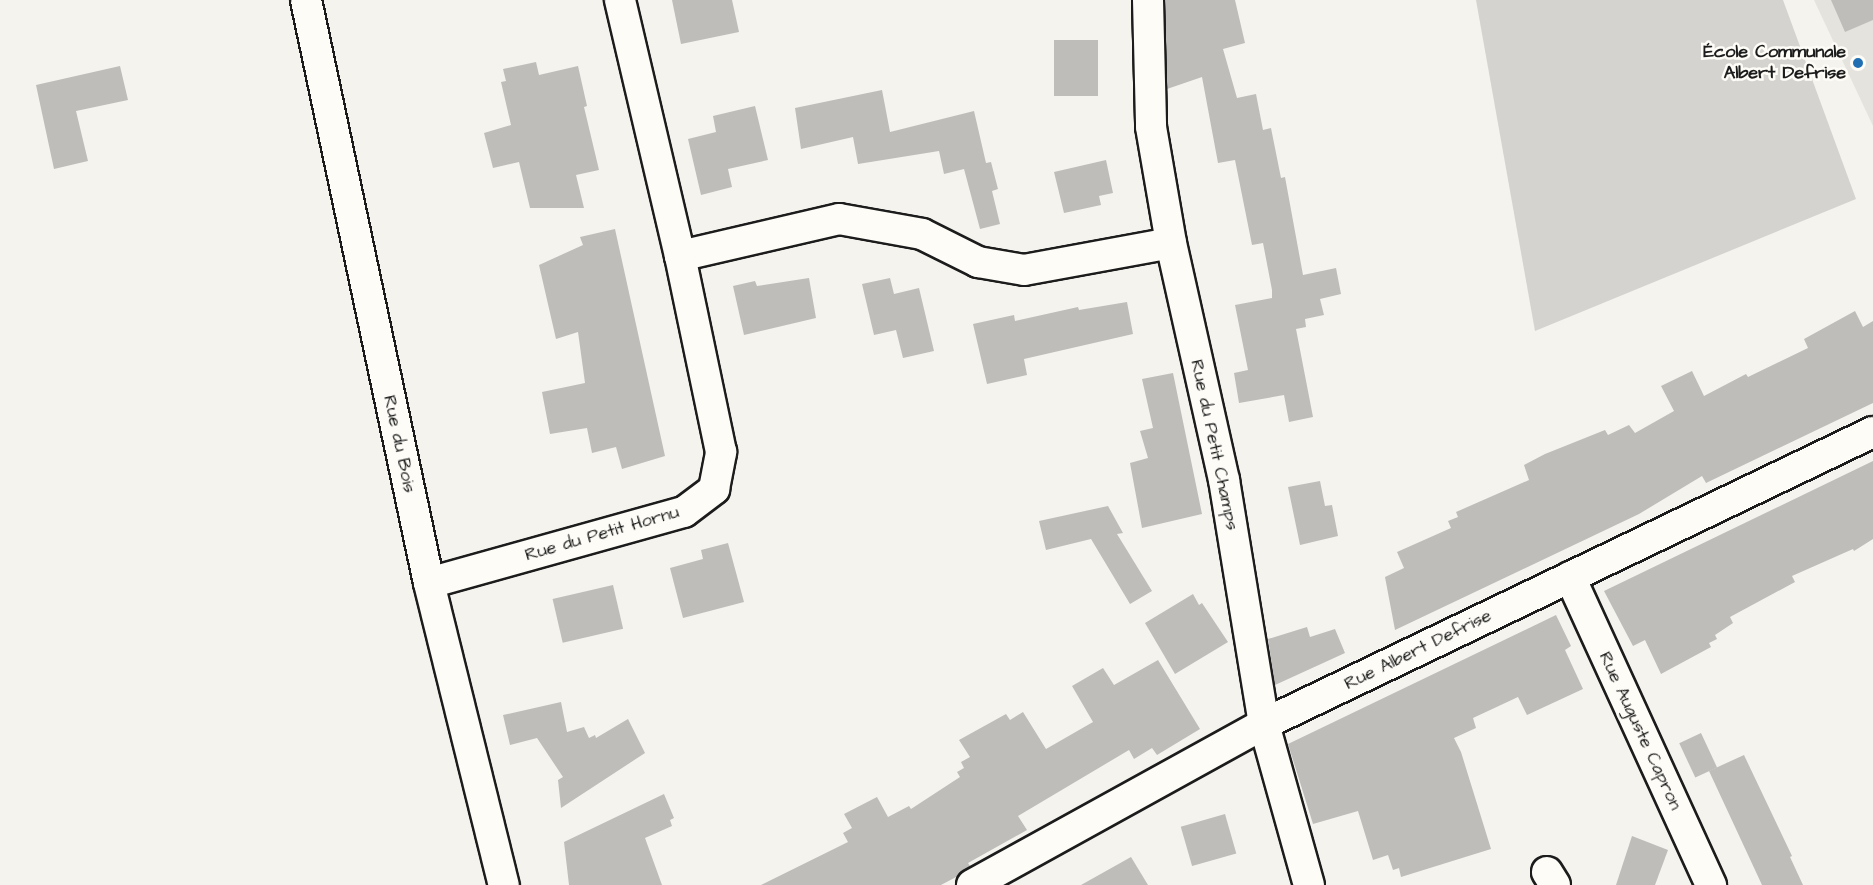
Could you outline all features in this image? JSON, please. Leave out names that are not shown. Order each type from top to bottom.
[{"type":"street","name":"Rue du Bois","points":[[306,0],[429,583],[504,885]]},
{"type":"street","name":"Rue du Petit Hornu","points":[[429,583],[684,512],[714,489],[721,452],[680,256],[620,0]]},
{"type":"street","name":"Rue du Petit Champs","points":[[1148,0],[1151,127],[1171,243],[1224,480],[1264,724],[1309,885]]},
{"type":"street","points":[[680,256],[839,219],[922,234],[978,262],[1024,270],[1171,243]]},
{"type":"street","name":"Rue Albert Defrise","points":[[972,885],[1264,724],[1873,432]]},
{"type":"street","name":"Rue Auguste Capron","points":[[1570,577],[1710,885]]},
{"type":"shaded area","points":[[1476,0],[1783,0],[1856,199],[1535,331]]},
{"type":"shaded area","name":"École Communale Albert Defrise","points":[[1814,0],[1873,0],[1873,126]]},
{"type":"building","points":[[672,0],[732,0],[739,32],[681,44]]},
{"type":"building","points":[[1165,0],[1235,0],[1245,43],[1223,49],[1237,98],[1256,94],[1263,130],[1271,128],[1281,178],[1285,177],[1303,275],[1336,268],[1341,294],[1320,299],[1324,315],[1305,319],[1306,327],[1296,329],[1313,417],[1289,422],[1284,395],[1239,403],[1234,373],[1248,370],[1235,305],[1272,298],[1272,290],[1263,243],[1252,245],[1235,160],[1218,163],[1202,77],[1167,89]]},
{"type":"building","points":[[1831,0],[1873,0],[1873,20],[1845,32]]},
{"type":"building","points":[[1054,40],[1098,40],[1098,96],[1054,96]]},
{"type":"building","points":[[536,62],[539,75],[578,66],[587,106],[584,107],[599,170],[576,175],[584,208],[530,208],[519,162],[493,168],[484,133],[511,125],[501,82],[506,81],[503,69]]},
{"type":"building","points":[[120,66],[128,100],[76,111],[88,161],[54,169],[36,85]]},
{"type":"building","points":[[882,90],[890,132],[974,111],[986,163],[991,162],[998,189],[992,191],[1000,224],[980,229],[964,169],[944,174],[939,151],[858,164],[853,137],[801,149],[795,108]]},
{"type":"building","points":[[755,106],[768,160],[728,169],[732,187],[701,195],[688,139],[716,132],[713,116]]},
{"type":"building","points":[[1106,160],[1113,193],[1099,196],[1101,205],[1064,213],[1054,172]]},
{"type":"building","points":[[615,229],[665,456],[622,469],[616,447],[592,453],[587,428],[550,434],[542,392],[585,383],[578,332],[556,339],[539,265],[583,245],[580,237]]},
{"type":"building","points":[[809,278],[816,318],[744,335],[733,286],[755,281],[757,286]]},
{"type":"building","points":[[890,278],[894,294],[919,288],[934,351],[903,358],[896,330],[874,335],[862,284]]},
{"type":"building","points":[[1127,302],[1133,334],[1024,359],[1027,375],[987,384],[973,324],[1014,315],[1015,321],[1078,307],[1079,310]]},
{"type":"building","points":[[1855,311],[1863,327],[1873,321],[1873,403],[1706,483],[1702,476],[1639,514],[1395,630],[1385,577],[1404,568],[1397,552],[1451,528],[1448,521],[1458,517],[1456,512],[1529,480],[1524,465],[1545,454],[1605,430],[1608,435],[1629,425],[1635,433],[1674,411],[1661,386],[1692,371],[1704,396],[1746,374],[1748,377],[1808,348],[1804,339]]},
{"type":"building","points":[[1173,373],[1202,514],[1142,528],[1130,463],[1148,458],[1140,431],[1153,428],[1142,379]]},
{"type":"building","points":[[1873,461],[1873,539],[1854,551],[1853,549],[1792,576],[1795,582],[1730,617],[1733,623],[1715,635],[1717,639],[1709,643],[1711,647],[1661,674],[1645,640],[1633,646],[1604,591]]},
{"type":"building","points":[[1320,481],[1325,506],[1332,505],[1338,536],[1300,545],[1288,487]]},
{"type":"building","points":[[1108,506],[1123,533],[1117,534],[1152,591],[1130,604],[1091,539],[1046,550],[1039,521]]},
{"type":"building","points":[[728,543],[744,602],[683,618],[670,568],[703,559],[701,550]]},
{"type":"building","points":[[613,585],[623,629],[563,643],[553,599]]},
{"type":"building","points":[[1193,594],[1199,605],[1202,603],[1228,642],[1175,674],[1145,623]]},
{"type":"building","points":[[1556,615],[1571,646],[1565,650],[1583,689],[1527,715],[1518,697],[1473,718],[1476,728],[1454,738],[1461,752],[1491,849],[1401,877],[1399,868],[1393,870],[1388,855],[1373,860],[1358,811],[1313,824],[1288,744]]},
{"type":"building","points":[[1307,627],[1310,637],[1335,629],[1345,653],[1275,685],[1268,639]]},
{"type":"building","points":[[1158,660],[1200,729],[1157,755],[1152,748],[1134,759],[1129,750],[1018,816],[1027,830],[968,863],[970,866],[958,876],[941,885],[761,885],[848,842],[843,833],[852,828],[844,814],[877,797],[888,817],[909,806],[911,809],[960,777],[957,772],[964,768],[961,762],[970,757],[959,740],[1006,714],[1010,720],[1023,712],[1046,749],[1093,722],[1072,686],[1103,668],[1114,685]]},
{"type":"building","points":[[561,702],[567,732],[584,727],[589,738],[595,735],[596,738],[628,719],[645,753],[561,808],[558,780],[563,777],[537,738],[510,745],[503,715]]},
{"type":"building","points":[[1701,733],[1717,767],[1695,778],[1679,743]]},
{"type":"building","points":[[1744,755],[1792,856],[1790,857],[1803,885],[1762,885],[1709,771]]},
{"type":"building","points":[[664,794],[674,818],[670,820],[672,826],[645,838],[662,885],[569,885],[564,842]]},
{"type":"building","points":[[1225,814],[1236,853],[1192,866],[1181,827]]},
{"type":"building","points":[[1632,836],[1668,850],[1655,885],[1616,885]]},
{"type":"building","points":[[1131,857],[1148,885],[1081,885]]},
{"type":"place","name":"École Communale Albert Defrise","points":[[1858,63]]}]
